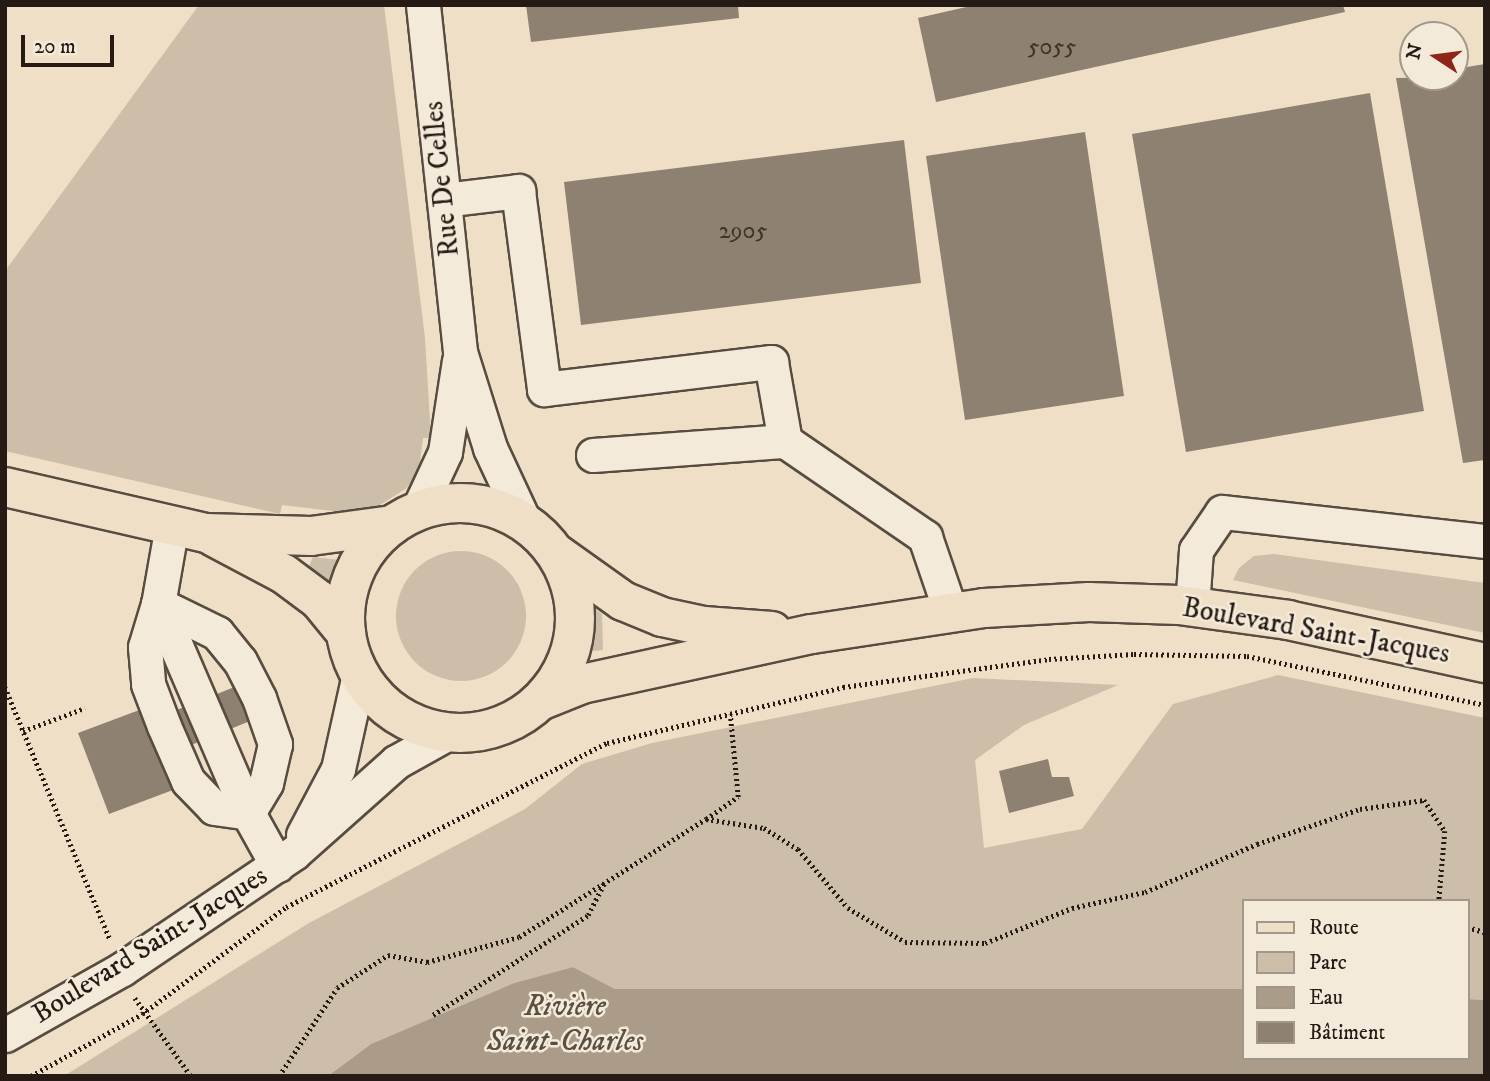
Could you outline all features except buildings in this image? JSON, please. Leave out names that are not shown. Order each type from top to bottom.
[{"type":"main road","points":[[5,486],[189,529],[311,536],[405,518],[462,502],[501,509],[524,521],[556,554],[570,583],[575,615],[572,647],[560,677],[540,702],[513,721],[481,732],[448,733],[396,714],[359,674],[346,633],[319,600],[284,574],[189,529]]},
{"type":"main road","points":[[346,633],[350,585],[361,559],[405,518]]},
{"type":"main road","name":"Boulevard Saint-Jacques","points":[[556,554],[623,601],[662,617],[704,626],[812,634]]},
{"type":"main road","name":"Boulevard Saint-Jacques","points":[[540,702],[582,684],[812,634],[951,613],[1089,602],[1192,607],[1288,620],[1485,663]]},
{"type":"street","name":"Rue De Celles","points":[[423,5],[460,352],[490,448],[524,521]]},
{"type":"street","points":[[444,200],[518,191],[544,389],[771,362],[785,441]]},
{"type":"street","name":"Rue De Celles","points":[[405,518],[445,452],[460,352]]},
{"type":"street","points":[[593,454],[785,441],[925,537],[951,613]]},
{"type":"street","points":[[1192,607],[1196,550],[1222,512],[1485,541]]},
{"type":"street","points":[[189,529],[158,604],[145,647],[148,684],[188,781],[214,808],[248,813],[286,859]]},
{"type":"street","points":[[158,604],[217,633],[240,661],[259,698],[275,744],[266,783],[248,813]]},
{"type":"street","name":"Boulevard Saint-Jacques","points":[[286,859],[338,769],[356,701],[359,674]]},
{"type":"street","name":"Boulevard Saint-Jacques","points":[[5,1035],[122,970],[286,859],[396,762],[448,733]]},
{"type":"path","points":[[31,1076],[142,1014],[286,907],[607,743],[879,681],[1049,659],[1177,653],[1307,666],[1485,705]]},
{"type":"path","points":[[5,687],[122,970]]},
{"type":"path","points":[[23,731],[85,708]]},
{"type":"path","points":[[279,1076],[337,988],[388,955],[427,961],[519,937],[738,797],[730,714]]},
{"type":"path","points":[[706,819],[764,828],[799,849],[848,908],[905,942],[985,943],[1072,908],[1144,892],[1257,844],[1360,809],[1424,800],[1445,831],[1439,899]]},
{"type":"path","points":[[433,1015],[589,915],[605,881]]},
{"type":"path","points":[[142,1014],[191,1076]]},
{"type":"green space","points":[[199,5],[384,5],[425,338],[431,438],[423,438],[419,469],[407,488],[375,508],[350,513],[282,505],[280,514],[5,451],[5,271]]},
{"type":"green space","points":[[461,551],[486,556],[507,570],[521,591],[526,616],[521,641],[507,662],[486,676],[461,681],[436,676],[415,662],[401,641],[396,616],[401,591],[415,570],[436,556]]},
{"type":"green space","points":[[1274,554],[1485,583],[1485,633],[1233,580],[1239,568],[1254,556]]},
{"type":"green space","points":[[313,557],[350,561],[338,590],[308,569]]},
{"type":"green space","points":[[583,601],[602,614],[603,650],[577,653]]},
{"type":"green space","points":[[1278,675],[1485,718],[1485,1000],[1469,999],[1469,899],[1242,899],[1242,989],[615,989],[573,967],[514,983],[371,1044],[328,1076],[64,1076],[309,923],[525,809],[582,764],[652,743],[973,678],[1118,685],[1024,725],[975,760],[984,848],[1082,829],[1173,704]]},
{"type":"water","name":"Rivière Saint-Charles","points":[[573,967],[615,989],[1242,989],[1242,1060],[1469,1060],[1469,999],[1485,1000],[1485,1076],[328,1076],[371,1044],[514,983]]}]
